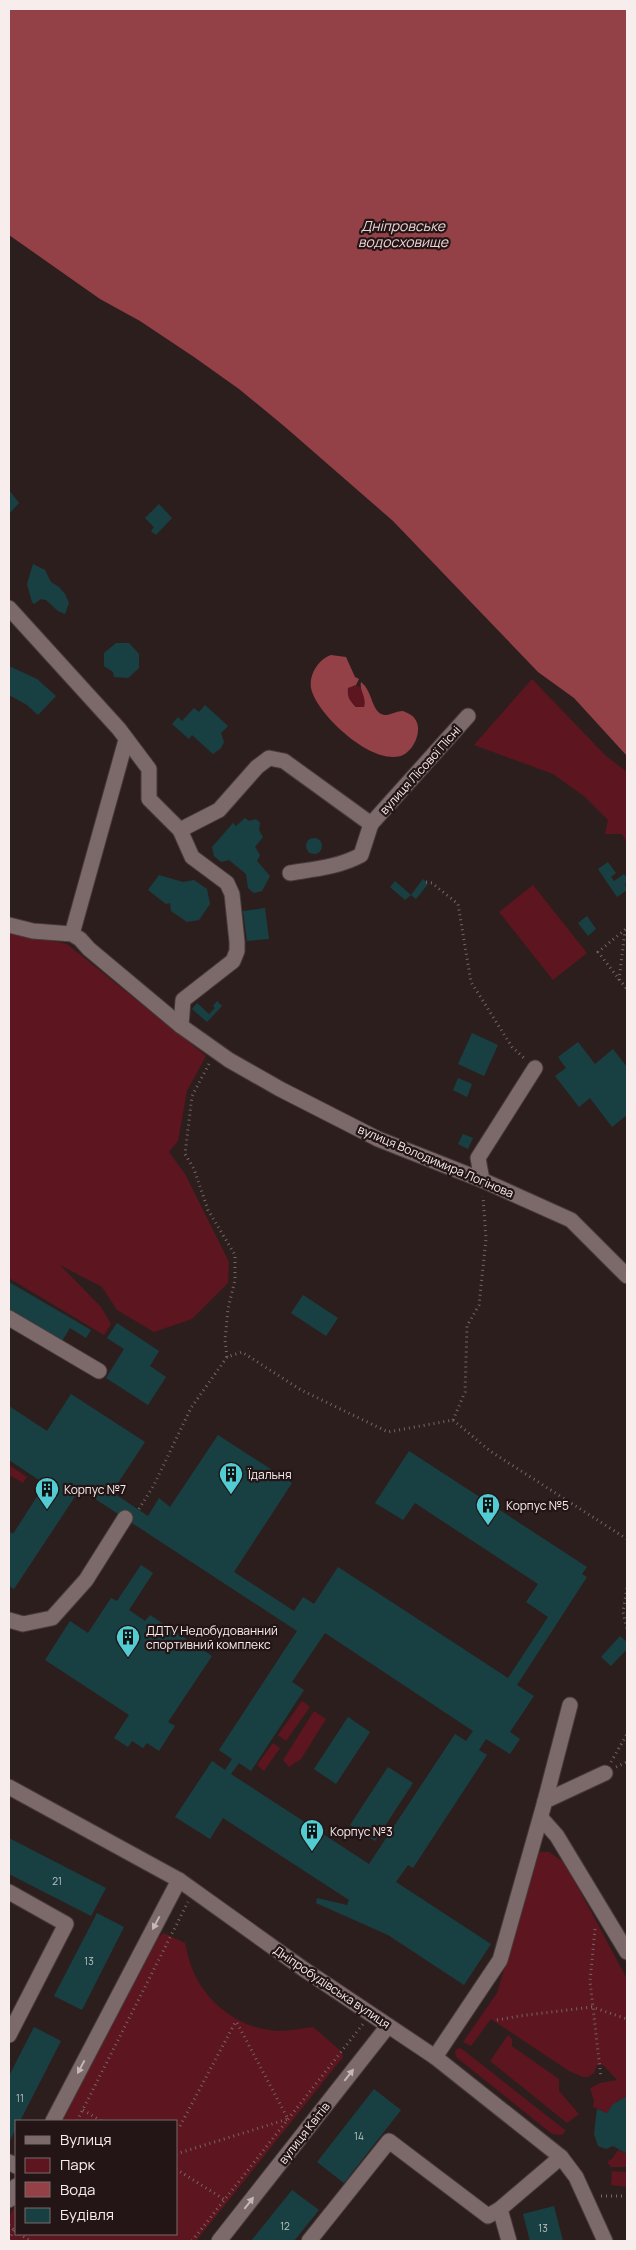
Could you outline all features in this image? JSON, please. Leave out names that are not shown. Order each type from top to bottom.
[{"type":"street","points":[[9,608],[119,729],[149,769],[148,799],[180,830],[192,858],[227,883],[232,894],[237,951],[233,961],[182,1000],[181,1026]]},
{"type":"street","name":"вулиця Лісової Пісні","points":[[180,830],[219,810],[257,767],[269,758],[284,761],[371,824],[468,716]]},
{"type":"street","points":[[9,925],[33,931],[72,934],[126,740]]},
{"type":"street","points":[[290,873],[331,866],[350,861],[361,855],[371,824]]},
{"type":"street","name":"вулиця Володимира Логінова","points":[[72,934],[80,938],[89,950],[181,1026],[216,1051],[280,1089],[378,1139],[482,1180],[572,1220],[627,1276]]},
{"type":"street","points":[[482,1180],[478,1158],[535,1068]]},
{"type":"street","points":[[9,1318],[99,1371]]},
{"type":"street","points":[[9,1620],[23,1624],[52,1618],[86,1580],[125,1518]]},
{"type":"street","points":[[435,2057],[500,1960],[541,1818],[570,1705]]},
{"type":"street","points":[[545,1801],[604,1773]]},
{"type":"street","name":"Дніпробудівська вулиця","points":[[9,1787],[179,1880],[302,1968],[435,2057],[561,2157],[576,2178],[586,2197],[605,2241]]},
{"type":"street","points":[[541,1818],[557,1836],[627,1952]]},
{"type":"street","points":[[53,2120],[179,1880]]},
{"type":"street","points":[[9,1892],[66,1924],[9,2035]]},
{"type":"street","name":"вулиця Квітів","points":[[219,2241],[388,2026]]},
{"type":"street","points":[[309,2241],[389,2141],[488,2216],[500,2209],[561,2157]]},
{"type":"street","points":[[9,2200],[15,2188]]},
{"type":"street","points":[[500,2209],[509,2241]]},
{"type":"path","points":[[426,882],[432,883],[458,904],[471,982],[512,1047],[535,1068]]},
{"type":"path","points":[[619,980],[626,929]]},
{"type":"path","points":[[626,929],[598,952],[626,988]]},
{"type":"path","points":[[216,1051],[192,1096],[185,1154],[194,1169],[208,1210],[235,1255],[235,1280],[228,1309],[227,1357]]},
{"type":"path","points":[[454,1420],[465,1392],[467,1326],[479,1305],[486,1239],[482,1180]]},
{"type":"path","points":[[138,1509],[154,1485],[191,1408],[227,1357],[242,1352],[301,1390],[388,1432],[454,1420]]},
{"type":"path","points":[[454,1420],[490,1451],[627,1539]]},
{"type":"path","points":[[627,1588],[622,1612],[627,1629]]},
{"type":"path","points":[[604,1773],[627,1734]]},
{"type":"path","points":[[77,2120],[194,1890]]},
{"type":"path","points":[[599,1906],[590,1981],[601,2078]]},
{"type":"path","points":[[498,2020],[592,2008],[627,2019]]},
{"type":"path","points":[[192,2241],[371,2014]]},
{"type":"path","points":[[180,2126],[236,2020],[288,2119]]},
{"type":"path","points":[[83,2110],[99,2120]]},
{"type":"path","points":[[178,2153],[288,2119]]},
{"type":"path","points":[[178,2170],[225,2200]]},
{"type":"path","points":[[586,2197],[627,2196]]},
{"type":"green space","points":[[532,679],[606,756],[627,772],[627,843],[622,834],[605,834],[608,820],[585,797],[553,774],[474,745]]},
{"type":"green space","points":[[356,685],[360,687],[366,701],[364,707],[357,707],[349,697],[348,688]]},
{"type":"green space","points":[[533,885],[587,953],[553,980],[499,912]]},
{"type":"green space","points":[[9,932],[67,944],[206,1056],[187,1091],[178,1141],[169,1152],[185,1174],[229,1262],[228,1283],[192,1319],[154,1332],[117,1310],[102,1287],[60,1265],[101,1307],[111,1324],[104,1335],[9,1278]]},
{"type":"green space","points":[[9,1465],[27,1477],[23,1483],[9,1475]]},
{"type":"green space","points":[[302,1701],[310,1707],[286,1741],[278,1735]]},
{"type":"green space","points":[[314,1711],[326,1719],[301,1759],[289,1767],[283,1760]]},
{"type":"green space","points":[[273,1743],[280,1748],[264,1771],[257,1765]]},
{"type":"green space","points":[[539,1852],[549,1852],[565,1863],[627,1979],[627,2096],[613,2104],[607,2113],[593,2107],[594,2101],[590,2088],[600,2083],[617,2080],[603,2065],[597,2065],[594,2073],[588,2077],[583,2077],[569,2071],[491,2019],[471,2046],[463,2042],[497,1993]]},
{"type":"green space","points":[[164,1933],[185,1943],[191,1966],[200,1985],[218,2006],[229,2014],[240,2021],[266,2030],[283,2031],[313,2027],[341,2051],[343,2057],[196,2241],[9,2241],[9,2217],[15,2205],[15,2235],[178,2235],[178,2120],[61,2120],[159,1937]]},
{"type":"green space","points":[[508,2035],[512,2039],[512,2046],[559,2079],[559,2091],[579,2114],[567,2123],[490,2061]]},
{"type":"green space","points":[[458,2048],[462,2049],[565,2130],[565,2132],[562,2135],[552,2134],[456,2057],[455,2052]]},
{"type":"green space","points":[[618,2150],[627,2154],[627,2167],[611,2167],[608,2163]]},
{"type":"green space","points":[[612,2171],[627,2172],[627,2187],[611,2185]]},
{"type":"water","name":"Дніпровське водосховище","points":[[9,9],[627,9],[627,756],[574,698],[538,672],[393,521],[284,426],[239,389],[194,357],[140,321],[100,299],[9,235]]},
{"type":"water","points":[[331,655],[346,657],[355,677],[359,679],[356,685],[348,688],[349,699],[356,707],[364,707],[365,703],[361,682],[365,686],[378,712],[387,715],[403,711],[414,718],[418,734],[411,749],[403,755],[391,757],[377,754],[348,736],[323,711],[315,699],[311,683],[313,672],[323,660]]},
{"type":"building","points":[[9,490],[19,503],[9,514]]},
{"type":"building","points":[[159,504],[172,518],[156,535],[151,531],[154,527],[145,518]]},
{"type":"building","points":[[33,564],[45,570],[51,582],[65,594],[69,603],[65,614],[58,611],[46,600],[41,599],[34,604],[32,602],[27,584]]},
{"type":"building","points":[[116,643],[129,643],[139,654],[139,668],[128,678],[114,677],[113,672],[104,666],[104,653]]},
{"type":"building","points":[[9,666],[37,679],[56,696],[38,715],[27,705],[9,695]]},
{"type":"building","points":[[205,705],[228,726],[221,733],[224,742],[221,748],[213,754],[192,735],[189,739],[172,724],[178,717],[182,721],[194,708],[199,712]]},
{"type":"building","points":[[245,818],[249,821],[256,819],[260,823],[259,830],[263,837],[255,847],[260,855],[257,861],[270,876],[262,891],[254,893],[248,888],[246,874],[229,860],[221,862],[214,856],[212,847],[233,823],[236,826]]},
{"type":"building","points":[[311,838],[317,838],[322,843],[320,852],[311,854],[306,849],[306,843]]},
{"type":"building","points":[[608,862],[616,873],[611,877],[614,881],[624,874],[627,878],[625,885],[627,890],[617,897],[598,869]]},
{"type":"building","points":[[159,875],[183,882],[194,880],[207,889],[210,904],[199,920],[187,922],[171,911],[170,903],[166,904],[148,890]]},
{"type":"building","points":[[423,879],[428,884],[416,899],[411,895]]},
{"type":"building","points":[[395,881],[411,895],[405,900],[390,887]]},
{"type":"building","points":[[265,908],[269,939],[247,941],[243,911]]},
{"type":"building","points":[[587,916],[596,929],[588,936],[578,923]]},
{"type":"building","points":[[217,1001],[222,1006],[207,1022],[192,1009],[197,1003],[209,1014],[215,1008],[213,1006]]},
{"type":"building","points":[[472,1033],[498,1045],[484,1076],[458,1064]]},
{"type":"building","points":[[578,1042],[595,1064],[613,1049],[627,1067],[627,1115],[612,1127],[590,1098],[579,1107],[555,1076],[566,1068],[558,1057]]},
{"type":"building","points":[[458,1078],[472,1084],[467,1097],[453,1090]]},
{"type":"building","points":[[463,1134],[473,1138],[468,1149],[458,1144]]},
{"type":"building","points":[[9,1282],[91,1330],[86,1338],[70,1328],[62,1341],[9,1310]]},
{"type":"building","points":[[303,1295],[338,1318],[326,1336],[291,1313]]},
{"type":"building","points":[[117,1323],[159,1351],[150,1366],[166,1377],[148,1405],[106,1378],[124,1349],[107,1338]]},
{"type":"building","points":[[71,1394],[145,1442],[112,1492],[148,1516],[159,1498],[170,1507],[218,1435],[292,1483],[234,1572],[294,1611],[303,1597],[314,1604],[338,1567],[508,1678],[548,1617],[526,1602],[538,1584],[415,1503],[403,1520],[375,1503],[409,1451],[587,1567],[582,1574],[587,1577],[517,1685],[534,1696],[510,1732],[520,1739],[510,1754],[486,1739],[479,1750],[487,1755],[413,1868],[408,1865],[396,1882],[491,1944],[464,1985],[388,1935],[316,1903],[317,1898],[347,1905],[349,1900],[223,1818],[210,1839],[175,1817],[212,1761],[225,1770],[232,1759],[219,1750],[297,1631],[80,1489],[14,1589],[9,1586],[9,1531],[13,1534],[45,1484],[9,1460],[9,1406],[47,1431]],"holes":[[[325,1633],[473,1731],[466,1741],[455,1734],[369,1864],[231,1774],[239,1763],[251,1771],[304,1690],[292,1682]]]},
{"type":"building","name":"ДДТУ Недобудованний спортивний комплекс","points":[[141,1565],[153,1573],[129,1610],[145,1621],[150,1615],[212,1656],[168,1722],[175,1726],[159,1751],[147,1743],[143,1748],[132,1741],[128,1747],[114,1738],[129,1715],[45,1660],[70,1621],[88,1633],[111,1598],[117,1601]]},
{"type":"building","points":[[620,1636],[627,1642],[627,1649],[611,1666],[601,1657]]},
{"type":"building","points":[[348,1717],[370,1732],[336,1784],[314,1769]]},
{"type":"building","points":[[388,1767],[413,1783],[375,1841],[350,1825]]},
{"type":"building","points":[[9,1838],[106,1888],[91,1916],[9,1874]]},
{"type":"building","points":[[97,1913],[124,1927],[82,2010],[54,1996]]},
{"type":"building","points":[[34,2027],[61,2041],[21,2120],[15,2120],[15,2130],[9,2143],[9,2076]]},
{"type":"building","points":[[374,2089],[401,2110],[344,2183],[317,2162]]},
{"type":"building","points":[[627,2096],[627,2154],[613,2146],[606,2149],[598,2146],[594,2134],[597,2109],[607,2113],[613,2104]]},
{"type":"building","points":[[292,2190],[319,2210],[294,2241],[251,2241]]},
{"type":"building","points":[[554,2206],[563,2241],[530,2241],[523,2214]]},
{"type":"place","name":"Їдальня","points":[[231,1495]]},
{"type":"place","name":"Корпус №7","points":[[47,1510]]},
{"type":"place","name":"Корпус №5","points":[[488,1526]]},
{"type":"place","name":"ДДТУ Недобудованний спортивний комплекс","points":[[128,1658]]},
{"type":"place","name":"Корпус №3","points":[[312,1852]]}]
